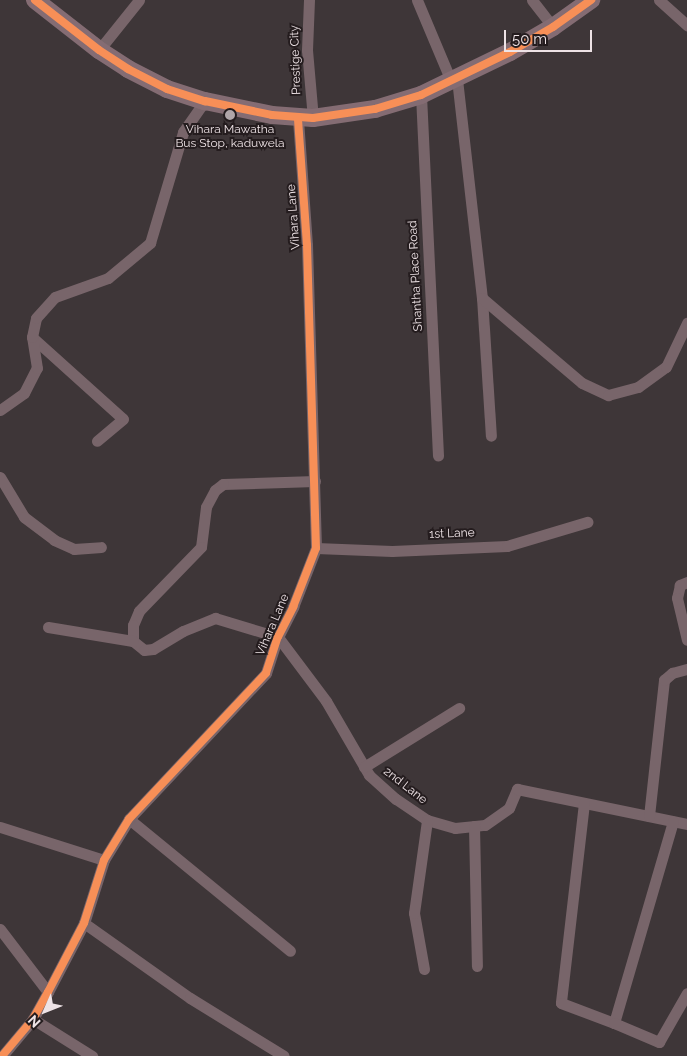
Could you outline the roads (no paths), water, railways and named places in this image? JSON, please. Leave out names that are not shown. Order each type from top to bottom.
[{"type":"main road","points":[[36,0],[99,50],[128,69],[167,89],[205,102],[306,118],[375,109],[421,95],[454,80],[553,27],[591,0]]},
{"type":"street","points":[[99,50],[139,0]]},
{"type":"street","name":"Prestige City","points":[[306,118],[309,0]]},
{"type":"street","points":[[416,0],[454,80],[482,298],[491,436]]},
{"type":"street","points":[[532,0],[553,27]]},
{"type":"street","points":[[660,0],[687,25]]},
{"type":"street","name":"Shantha Place Road","points":[[421,95],[438,456]]},
{"type":"street","points":[[0,410],[24,393],[37,368],[32,337],[36,318],[55,297],[108,278],[150,242],[183,132],[205,102]]},
{"type":"street","name":"Vihara Lane","points":[[2,1056],[33,1019],[48,992],[84,923],[104,860],[129,819],[266,673],[278,637],[294,608],[316,548],[306,118]]},
{"type":"street","points":[[482,298],[582,383],[608,395],[638,387],[666,367],[687,323]]},
{"type":"street","points":[[32,337],[123,418],[97,441]]},
{"type":"street","points":[[0,477],[24,518],[54,540],[74,549],[101,547]]},
{"type":"street","points":[[133,641],[133,625],[139,611],[201,547],[206,507],[215,490],[224,484],[315,481]]},
{"type":"street","name":"1st Lane","points":[[316,548],[392,551],[507,546],[587,522]]},
{"type":"street","points":[[687,582],[680,585],[677,598],[687,640]]},
{"type":"street","points":[[48,626],[133,641],[144,650],[153,650],[183,631],[215,618],[278,637]]},
{"type":"street","name":"2nd Lane","points":[[278,637],[326,701],[369,775],[396,799],[427,820],[455,828],[485,825],[509,808],[517,789],[687,824]]},
{"type":"street","points":[[649,816],[664,680],[672,673],[687,669]]},
{"type":"street","points":[[364,767],[459,708]]},
{"type":"street","points":[[584,803],[561,1003],[659,1042],[687,993]]},
{"type":"street","points":[[129,819],[290,951]]},
{"type":"street","points":[[424,969],[414,913],[427,820]]},
{"type":"street","points":[[614,1023],[673,821]]},
{"type":"street","points":[[0,826],[104,860]]},
{"type":"street","points":[[474,826],[477,966]]},
{"type":"street","points":[[84,923],[190,998],[284,1056]]},
{"type":"street","points":[[0,929],[48,992]]},
{"type":"street","points":[[33,1019],[92,1056]]},
{"type":"place","name":"Vihara Mawatha Bus Stop, kaduwela","points":[[230,115]]}]
